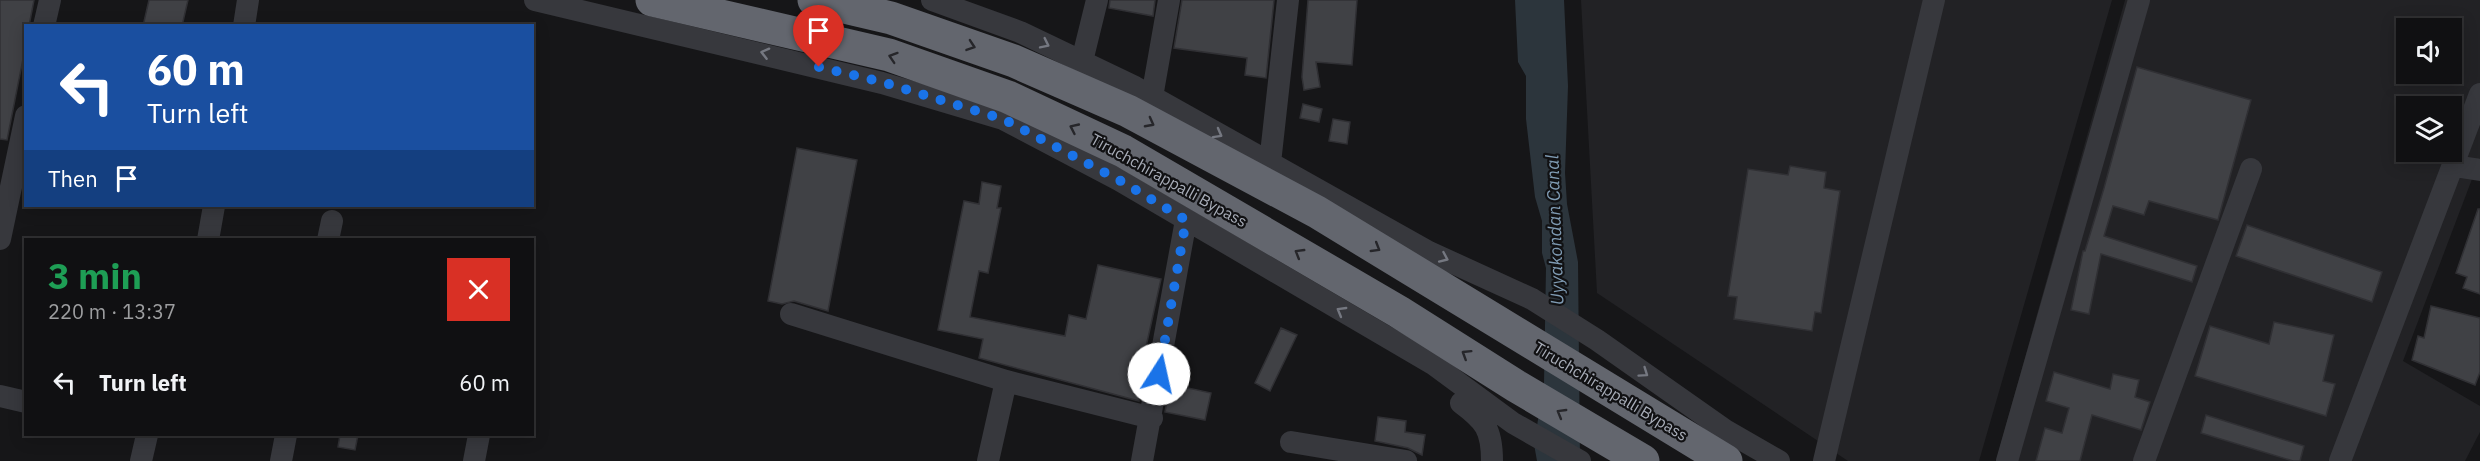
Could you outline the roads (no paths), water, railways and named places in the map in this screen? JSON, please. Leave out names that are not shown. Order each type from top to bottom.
[{"type":"highway","name":"Tiruchchirappalli Bypass","points":[[652,0],[889,56],[1008,97],[1133,157],[1399,312],[1516,386],[1643,461]]},
{"type":"highway","name":"Tiruchchirappalli Bypass","points":[[814,0],[891,18],[1003,57],[1128,111],[1317,212],[1726,461]]},
{"type":"street","points":[[44,24],[50,0]]},
{"type":"street","points":[[244,24],[248,0]]},
{"type":"street","points":[[535,0],[882,82],[1003,119],[1119,180],[1434,364],[1513,423],[1580,461]]},
{"type":"street","points":[[932,0],[1020,32],[1082,61],[1152,97],[1429,252],[1532,299],[1596,340],[1725,430],[1779,461]]},
{"type":"street","points":[[1082,61],[1098,0]]},
{"type":"street","points":[[1152,97],[1169,0]]},
{"type":"street","points":[[1270,163],[1288,0]]},
{"type":"street","points":[[1824,461],[1934,0]]},
{"type":"street","points":[[2007,461],[2139,0]]},
{"type":"street","points":[[2340,461],[2480,94]]},
{"type":"street","points":[[0,239],[24,125]]},
{"type":"street","points":[[2454,165],[2480,170]]},
{"type":"street","points":[[2144,461],[2251,170]]},
{"type":"street","points":[[208,238],[214,207]]},
{"type":"street","points":[[1142,461],[1152,418],[1186,220]]},
{"type":"street","points":[[791,314],[1006,381],[1152,418]]},
{"type":"street","points":[[1382,334],[1416,369],[1482,419],[1492,446],[1492,461]]},
{"type":"street","points":[[987,461],[1006,381]]},
{"type":"street","points":[[0,396],[24,402]]},
{"type":"street","points":[[141,461],[147,436]]},
{"type":"street","points":[[286,436],[287,460]]},
{"type":"street","points":[[474,461],[479,436]]},
{"type":"street","points":[[1292,442],[1317,454],[1405,461]]},
{"type":"water","name":"Uyyakondan Canal","points":[[1515,0],[1564,0],[1568,86],[1565,173],[1567,204],[1578,262],[1580,461],[1537,461],[1534,444],[1544,383],[1546,268],[1542,253],[1542,221],[1535,197],[1526,119],[1526,76],[1518,62]]}]
